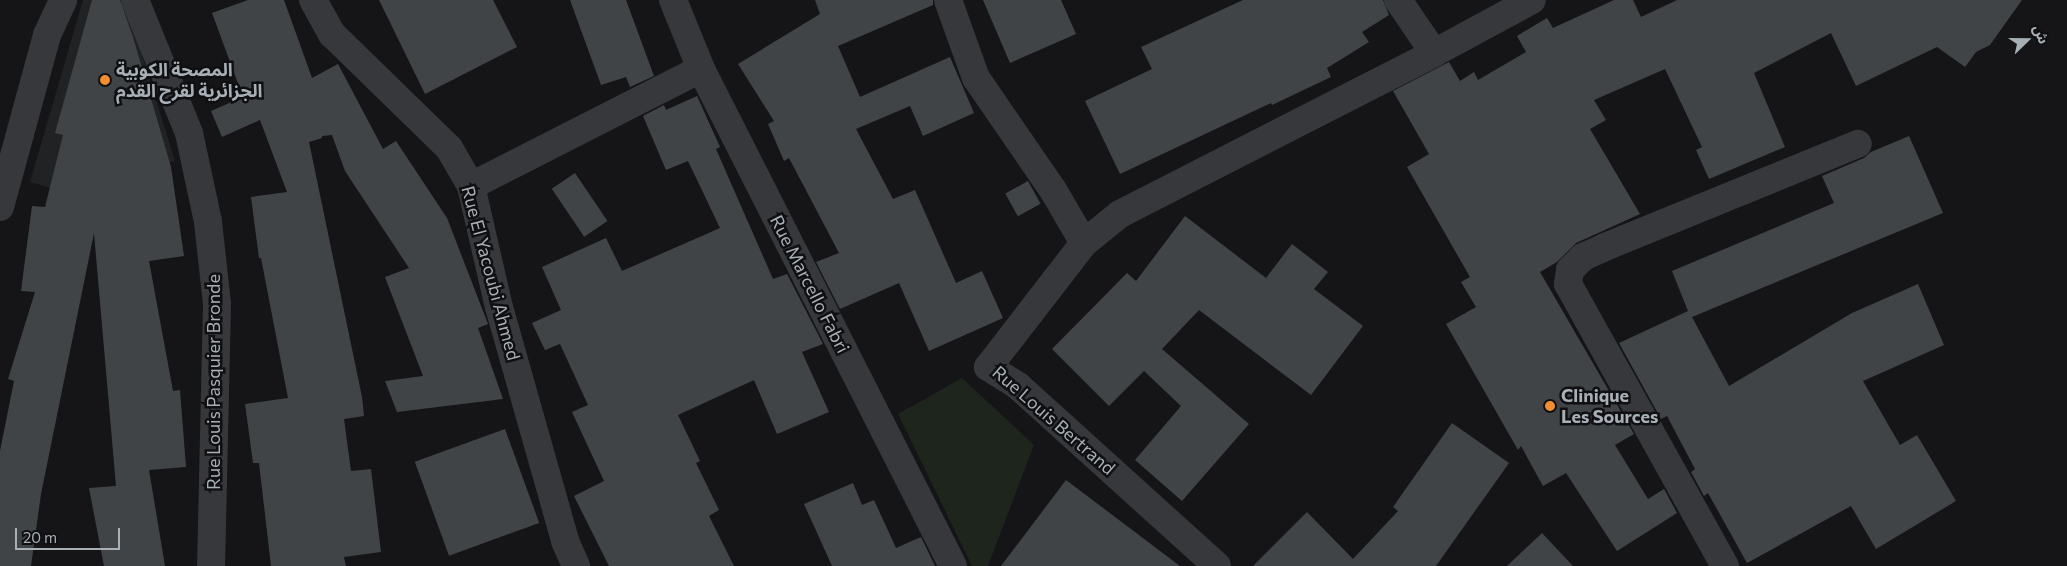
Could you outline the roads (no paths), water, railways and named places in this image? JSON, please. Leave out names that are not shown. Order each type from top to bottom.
[{"type":"street","points":[[0,207],[46,35],[63,0]]},
{"type":"street","name":"Rue Louis Pasquier Bronde","points":[[135,0],[189,133],[208,222],[217,304],[211,566]]},
{"type":"street","name":"Rue El Yacoubi Ahmed","points":[[313,0],[332,34],[449,148],[471,186],[499,306],[565,541],[576,566]]},
{"type":"street","name":"Rue Marcello Fabri","points":[[673,0],[702,69],[954,566]]},
{"type":"street","points":[[948,0],[976,78],[1053,190],[1084,243],[1120,214],[1434,53],[1532,0]]},
{"type":"street","points":[[1398,0],[1434,53]]},
{"type":"street","points":[[471,186],[702,69]]},
{"type":"street","points":[[1726,566],[1568,284],[1570,270],[1583,257],[1605,247],[1858,144]]},
{"type":"street","name":"Rue Louis Bertrand","points":[[1084,243],[988,367],[1018,386],[1217,566]]},
{"type":"place","name":"المصحة الكوبية الجزائرية لقرح القدم","points":[[105,80]]},
{"type":"place","name":"Clinique Les Sources","points":[[1550,406]]}]
